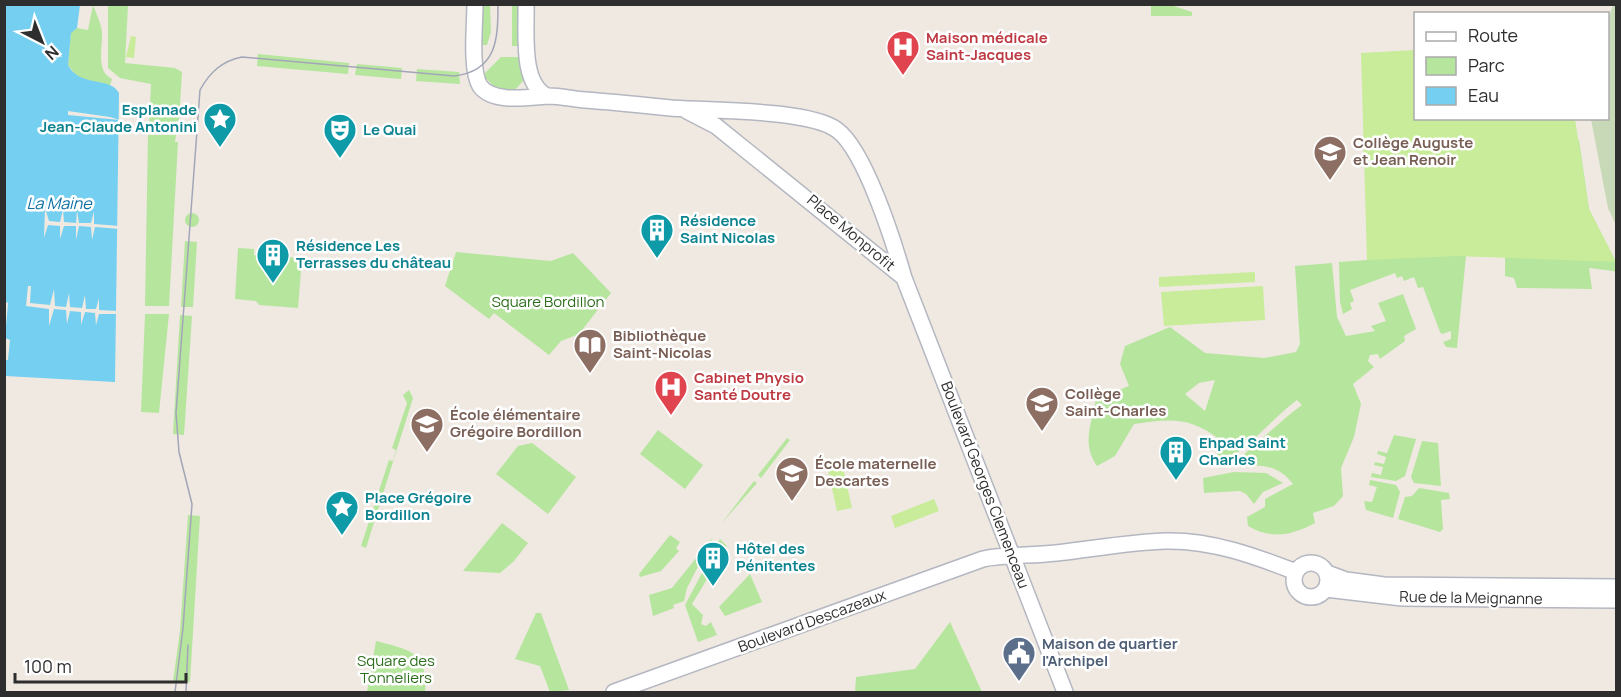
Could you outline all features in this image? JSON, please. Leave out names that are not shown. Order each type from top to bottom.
[{"type":"main road","points":[[475,4],[475,70],[478,82],[487,93],[499,97],[548,96],[682,109]]},
{"type":"main road","points":[[526,4],[531,77],[539,91],[548,96]]},
{"type":"main road","points":[[520,97],[531,77]]},
{"type":"main road","name":"Place Monprofit","points":[[682,109],[746,111],[821,122],[838,131],[868,177],[894,242],[904,278]]},
{"type":"main road","name":"Place Monprofit","points":[[682,109],[716,126],[904,278]]},
{"type":"main road","name":"Boulevard Georges Clemenceau","points":[[904,278],[1065,693]]},
{"type":"main road","points":[[1012,553],[1043,555],[1165,541],[1190,542],[1229,550],[1296,572]]},
{"type":"main road","name":"Boulevard Descazeaux","points":[[614,693],[983,559],[1012,553]]},
{"type":"main road","points":[[1310,562],[1323,567],[1327,573],[1326,589],[1313,597],[1301,594],[1295,585],[1296,572],[1310,562]]},
{"type":"main road","name":"Rue de la Meignanne","points":[[1327,573],[1346,580],[1384,585],[1617,587]]},
{"type":"main road","name":"Rue de la Meignanne","points":[[1326,589],[1402,598],[1617,600]]},
{"type":"green space","points":[[93,5],[102,32],[103,70],[112,79],[110,86],[78,78],[68,65],[71,31],[77,28],[88,30]]},
{"type":"green space","points":[[108,5],[128,5],[125,63],[175,68],[182,72],[179,121],[176,121],[176,127],[149,127],[151,84],[120,78],[108,68]]},
{"type":"green space","points":[[480,5],[490,5],[491,32],[487,45],[481,45]]},
{"type":"green space","points":[[512,5],[522,5],[522,46],[512,46]]},
{"type":"green space","points":[[1151,5],[1171,5],[1192,12],[1192,16],[1151,16]]},
{"type":"green space","points":[[1613,5],[1616,5],[1616,225],[1608,208],[1591,120],[1609,120],[1609,16]]},
{"type":"green space","points":[[131,36],[136,37],[134,58],[126,57]]},
{"type":"green space","points":[[1414,50],[1414,120],[1575,120],[1589,209],[1616,262],[1457,256],[1367,260],[1361,53]]},
{"type":"green space","points":[[258,54],[349,63],[348,74],[257,66]]},
{"type":"green space","points":[[501,57],[522,57],[523,81],[514,91],[496,89],[483,75]]},
{"type":"green space","points":[[357,64],[402,68],[401,79],[355,75]]},
{"type":"green space","points":[[417,69],[459,72],[460,84],[416,81]]},
{"type":"green space","points":[[148,135],[176,135],[175,142],[178,142],[169,306],[145,306]]},
{"type":"green space","points":[[1579,140],[1589,209],[1616,262],[1616,275],[1614,271],[1589,268],[1592,289],[1517,288],[1514,278],[1505,276],[1505,257],[1466,256],[1457,348],[1446,347],[1443,342],[1451,339],[1451,331],[1442,334],[1440,332],[1423,287],[1418,288],[1414,277],[1404,281],[1402,276],[1397,278],[1395,273],[1350,290],[1354,301],[1350,303],[1352,309],[1343,314],[1340,302],[1339,262],[1367,260],[1367,242]]},
{"type":"green space","points":[[192,213],[197,215],[199,220],[197,225],[192,227],[187,225],[185,220],[187,215]]},
{"type":"green space","points":[[185,241],[197,242],[193,307],[181,307]]},
{"type":"green space","points":[[238,248],[254,249],[254,255],[302,258],[298,308],[259,305],[256,301],[235,299]]},
{"type":"green space","name":"Square Bordillon","points":[[456,252],[551,261],[573,253],[611,293],[579,334],[561,341],[549,355],[494,313],[489,319],[445,286]]},
{"type":"green space","points":[[1332,263],[1337,317],[1346,336],[1375,331],[1371,326],[1386,321],[1378,303],[1403,294],[1416,329],[1404,336],[1405,341],[1380,359],[1378,354],[1370,355],[1368,361],[1374,367],[1353,384],[1361,404],[1354,437],[1341,468],[1343,496],[1334,506],[1313,513],[1315,523],[1290,533],[1265,533],[1248,526],[1247,517],[1265,507],[1265,499],[1293,484],[1279,471],[1272,468],[1256,465],[1228,467],[1302,405],[1297,400],[1249,443],[1217,465],[1219,439],[1198,426],[1168,420],[1134,424],[1115,456],[1097,466],[1092,458],[1089,441],[1096,399],[1129,386],[1120,364],[1125,346],[1170,327],[1205,353],[1264,358],[1296,352],[1300,344],[1295,266]],"holes":[[[1215,380],[1205,411],[1185,394],[1199,383]]]},
{"type":"green space","points":[[1255,272],[1255,282],[1159,287],[1159,277]]},
{"type":"green space","points":[[1263,286],[1265,320],[1164,326],[1161,292]]},
{"type":"green space","points":[[145,314],[169,314],[159,413],[141,412]]},
{"type":"green space","points":[[180,315],[192,316],[184,435],[173,434]]},
{"type":"green space","points":[[409,390],[413,398],[366,548],[361,546],[389,460],[393,461],[396,450],[392,448],[407,403],[403,395]]},
{"type":"green space","points":[[658,430],[703,465],[685,489],[640,454]]},
{"type":"green space","points":[[1394,435],[1416,439],[1405,476],[1396,481],[1371,477],[1372,473],[1381,475],[1383,467],[1374,465],[1375,462],[1384,464],[1386,457],[1377,454],[1378,451],[1387,453]]},
{"type":"green space","points":[[787,438],[790,440],[761,478],[758,475]]},
{"type":"green space","points":[[1422,441],[1438,443],[1441,486],[1414,483],[1411,477]]},
{"type":"green space","points":[[532,443],[576,477],[548,514],[496,474],[518,446]]},
{"type":"green space","points":[[841,459],[852,508],[837,511],[826,462]]},
{"type":"green space","points":[[1234,472],[1266,473],[1283,483],[1263,492],[1254,504],[1246,494],[1240,491],[1204,493],[1203,478]]},
{"type":"green space","points":[[1370,480],[1396,485],[1400,492],[1393,518],[1366,510],[1364,501],[1372,502],[1377,487],[1369,485]]},
{"type":"green space","points":[[754,481],[757,483],[721,524]]},
{"type":"green space","points":[[1419,488],[1449,493],[1450,499],[1441,500],[1443,529],[1440,532],[1398,519],[1405,497],[1412,496]]},
{"type":"green space","points":[[934,499],[939,511],[895,528],[891,516]]},
{"type":"green space","points":[[188,515],[200,516],[190,682],[173,681],[180,631]]},
{"type":"green space","points":[[502,523],[528,543],[514,561],[500,573],[463,571]]},
{"type":"green space","points":[[670,535],[680,542],[676,548],[679,551],[661,571],[640,577],[639,574]]},
{"type":"green space","points":[[713,537],[687,588],[684,601],[673,605],[674,608],[653,616],[649,595],[672,588]]},
{"type":"green space","points":[[720,539],[727,546],[692,604],[703,615],[701,624],[706,626],[711,622],[717,635],[698,642],[685,605]]},
{"type":"green space","points":[[750,574],[762,602],[725,616],[719,607]]},
{"type":"green space","points":[[536,613],[541,613],[569,690],[550,692],[540,666],[515,659]]},
{"type":"green space","points":[[950,622],[982,692],[855,692],[856,677],[915,669]]},
{"type":"green space","name":"Square des Tonneliers","points":[[376,641],[399,647],[415,655],[424,668],[425,692],[367,692]]},
{"type":"water","name":"La Maine","points":[[4,5],[80,5],[77,28],[71,33],[68,65],[80,77],[109,85],[119,93],[115,382],[5,376]]},
{"type":"pier","points":[[68,111],[110,117],[120,120],[68,115]]},
{"type":"pier","points":[[45,208],[49,221],[60,222],[63,209],[64,222],[76,223],[77,210],[79,223],[91,223],[94,211],[94,224],[120,226],[120,229],[95,227],[92,240],[91,227],[79,226],[76,240],[76,226],[64,226],[60,239],[60,226],[48,225],[44,238]]},
{"type":"pier","points":[[28,286],[31,286],[30,303],[50,305],[54,289],[55,306],[66,307],[69,293],[70,307],[82,308],[85,295],[86,309],[96,309],[99,298],[99,310],[119,311],[119,314],[99,314],[96,325],[95,313],[85,312],[81,325],[81,312],[70,311],[67,324],[66,310],[54,309],[49,326],[49,309],[26,306]]},
{"type":"pier","points":[[5,302],[8,303],[5,338]]},
{"type":"pier","points":[[5,338],[10,340],[8,360],[5,360]]},
{"type":"tram line","points":[[175,692],[183,628],[192,504],[179,452],[176,413],[200,90],[217,68],[228,61],[242,57],[454,76],[468,73],[479,68],[492,51],[497,29],[498,4]]},
{"type":"tram line","points":[[186,692],[188,645]]},
{"type":"place","name":"Maison médicale Saint-Jacques","points":[[903,76]]},
{"type":"place","name":"Esplanade Jean-Claude Antonini","points":[[220,148]]},
{"type":"place","name":"Le Quai","points":[[340,159]]},
{"type":"place","name":"Collège Auguste et Jean Renoir","points":[[1330,181]]},
{"type":"place","name":"Résidence Saint Nicolas","points":[[657,259]]},
{"type":"place","name":"Résidence Les Terrasses du château","points":[[273,284]]},
{"type":"place","name":"Bibliothèque Saint-Nicolas","points":[[590,374]]},
{"type":"place","name":"Cabinet Physio Santé Doutre","points":[[671,416]]},
{"type":"place","name":"Collège Saint-Charles","points":[[1042,432]]},
{"type":"place","name":"École élémentaire Grégoire Bordillon","points":[[427,453]]},
{"type":"place","name":"Ehpad Saint Charles","points":[[1176,481]]},
{"type":"place","name":"École maternelle Descartes","points":[[792,502]]},
{"type":"place","name":"Place Grégoire Bordillon","points":[[342,536]]},
{"type":"place","name":"Hôtel des Pénitentes","points":[[713,587]]},
{"type":"place","name":"Maison de quartier l'Archipel","points":[[1019,682]]}]
